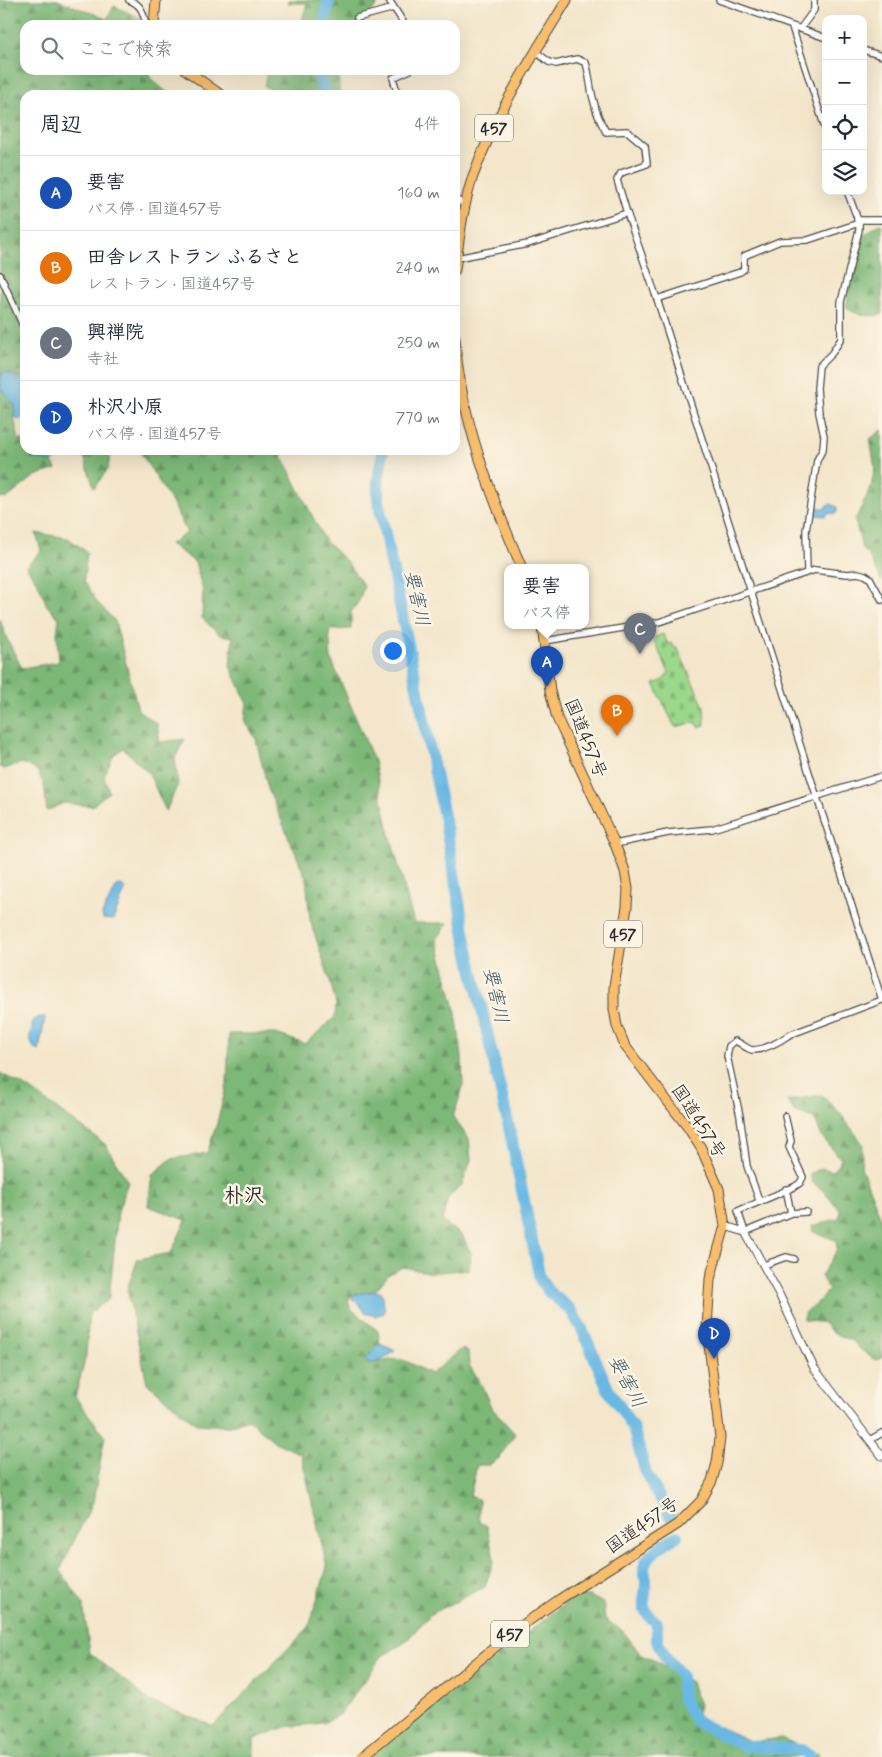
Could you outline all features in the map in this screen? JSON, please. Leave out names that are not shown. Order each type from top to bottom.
[{"type":"highway","points":[[154,20],[156,0]]},
{"type":"highway","name":"457","points":[[460,240],[473,178],[488,140],[513,88],[567,0]]},
{"type":"highway","points":[[193,75],[214,90]]},
{"type":"highway","points":[[460,380],[463,400],[483,467],[503,525],[520,564]]},
{"type":"highway","name":"国道457号","points":[[362,1757],[517,1629],[560,1599],[670,1530],[690,1514],[701,1501],[712,1481],[717,1462],[720,1438],[707,1328],[710,1279],[725,1226],[719,1189],[701,1148],[689,1129],[625,1046],[616,1026],[614,986],[627,907],[628,889],[625,871],[615,844],[557,718],[550,691],[543,629]]},
{"type":"street","points":[[129,0],[138,4],[143,10],[145,20]]},
{"type":"street","points":[[390,0],[400,20]]},
{"type":"street","points":[[719,0],[822,37]]},
{"type":"street","points":[[800,29],[814,10],[814,0]]},
{"type":"street","points":[[357,18],[394,8]]},
{"type":"street","points":[[792,26],[822,119]]},
{"type":"street","points":[[867,51],[882,56]]},
{"type":"street","points":[[536,52],[548,62],[556,64],[577,59],[586,62],[593,102],[598,118],[606,132],[627,131],[645,146],[647,164],[621,173],[617,180],[882,1000],[789,1035],[778,1042],[764,1047],[751,1050],[734,1041],[729,1046],[727,1056],[740,1116],[747,1166],[759,1200]]},
{"type":"street","points":[[397,90],[393,78],[399,75]]},
{"type":"street","points":[[808,571],[806,531],[817,460],[823,449],[824,436],[819,413],[817,388],[819,366],[842,339],[841,302],[858,238],[858,222],[848,195]]},
{"type":"street","points":[[460,202],[466,205]]},
{"type":"street","points":[[460,257],[528,244],[628,213]]},
{"type":"street","points":[[657,299],[740,272],[744,269],[744,256],[780,241],[808,240],[858,222],[882,220]]},
{"type":"street","points":[[0,275],[20,319]]},
{"type":"street","points":[[545,641],[659,622],[815,570],[865,575],[870,578],[882,600]]},
{"type":"street","points":[[615,844],[668,833],[712,829],[882,776]]},
{"type":"street","points":[[785,1116],[791,1141],[788,1147],[803,1177],[800,1183],[738,1211],[745,1232],[764,1265],[814,1368],[882,1456]]},
{"type":"street","points":[[786,1190],[791,1213]]},
{"type":"street","points":[[725,1226],[745,1232],[791,1213],[806,1212]]},
{"type":"street","points":[[764,1265],[786,1257],[794,1259]]},
{"type":"street","points":[[870,1440],[882,1433]]},
{"type":"green space","points":[[0,0],[57,0],[107,19],[114,6],[142,20],[20,20],[20,75],[149,75],[149,77],[164,90],[20,90],[20,378],[6,372],[1,374],[1,389],[15,406],[14,417],[20,440],[20,455],[32,455],[33,458],[52,462],[56,469],[35,476],[6,499],[0,497]]},
{"type":"green space","points":[[288,0],[380,1],[364,20],[302,20],[307,3],[288,3]]},
{"type":"green space","points":[[266,75],[339,75],[339,90],[272,90],[264,86]]},
{"type":"green space","points":[[879,224],[882,225],[882,314],[873,316],[863,315],[846,307],[864,235]]},
{"type":"green space","points":[[882,430],[882,582],[869,556],[862,549],[855,520],[871,487],[875,468],[870,439]]},
{"type":"green space","points":[[84,455],[110,455],[108,469],[94,488]]},
{"type":"green space","points":[[142,455],[282,455],[325,541],[346,561],[364,586],[359,601],[351,612],[351,629],[329,630],[331,659],[374,761],[387,823],[414,923],[448,923],[437,939],[456,1013],[462,1057],[463,1087],[453,1117],[469,1139],[471,1160],[462,1185],[448,1198],[442,1221],[462,1235],[471,1253],[469,1269],[430,1273],[403,1267],[389,1274],[375,1291],[352,1295],[348,1301],[351,1309],[378,1331],[380,1344],[365,1359],[367,1362],[376,1363],[398,1359],[431,1374],[462,1349],[468,1352],[469,1365],[481,1384],[491,1407],[515,1434],[499,1458],[489,1465],[477,1465],[470,1496],[479,1500],[479,1522],[487,1526],[494,1559],[485,1587],[431,1614],[404,1643],[382,1656],[340,1714],[323,1723],[285,1727],[254,1739],[254,1757],[0,1757],[0,1695],[3,1691],[0,1689],[0,1219],[2,1217],[0,1214],[0,1073],[28,1088],[105,1144],[128,1182],[118,1211],[109,1299],[89,1313],[86,1356],[75,1397],[105,1436],[93,1502],[60,1570],[83,1604],[90,1653],[150,1701],[213,1726],[309,1627],[327,1567],[301,1454],[275,1442],[248,1419],[230,1426],[196,1424],[147,1383],[127,1289],[138,1259],[171,1253],[186,1220],[148,1206],[152,1175],[171,1159],[207,1153],[227,1084],[229,1034],[276,1034],[305,1044],[335,1017],[336,1004],[310,920],[306,878],[268,789],[256,739],[245,721],[247,702],[230,666],[233,637],[220,635],[202,618],[203,591],[195,562],[170,544],[187,533],[173,504]]},
{"type":"green space","points":[[36,533],[68,538],[87,552],[84,581],[97,602],[115,621],[138,710],[157,724],[160,742],[185,739],[175,758],[178,784],[166,811],[149,774],[123,748],[114,755],[104,776],[109,792],[92,806],[63,803],[47,811],[44,785],[37,770],[22,763],[4,769],[0,767],[0,619],[7,639],[22,668],[59,662],[57,635],[59,618],[47,606],[39,585],[26,566],[41,551]]},
{"type":"green space","points":[[663,634],[668,644],[671,643],[674,648],[677,647],[704,707],[705,725],[699,727],[696,722],[675,727],[654,684],[662,681],[669,673],[655,643],[655,637]]},
{"type":"green space","points":[[821,1095],[839,1112],[863,1144],[861,1167],[882,1221],[882,1358],[875,1360],[854,1342],[833,1333],[824,1323],[804,1320],[804,1313],[816,1304],[829,1290],[821,1276],[837,1250],[836,1240],[813,1232],[812,1226],[839,1218],[840,1210],[825,1192],[812,1182],[810,1174],[822,1168],[832,1171],[841,1159],[822,1137],[814,1118],[794,1111],[787,1101]]},
{"type":"green space","points":[[574,1596],[590,1596],[603,1603],[605,1619],[624,1632],[641,1655],[656,1661],[691,1682],[699,1705],[696,1716],[752,1742],[781,1738],[818,1754],[819,1757],[370,1757]]},
{"type":"water","points":[[6,372],[20,378],[19,420],[14,416],[15,406],[1,389],[1,374]]},
{"type":"water","points":[[32,455],[59,455],[57,459],[52,462],[33,458]]},
{"type":"water","points":[[831,504],[837,507],[835,514],[828,513],[826,516],[816,515],[814,511],[817,505],[819,508],[827,508],[827,505]]},
{"type":"water","points":[[122,885],[125,890],[113,920],[103,919],[102,914],[117,886]]},
{"type":"water","points":[[39,1017],[45,1017],[39,1051],[34,1048],[29,1038],[32,1030],[32,1021]]},
{"type":"water","points":[[375,1291],[381,1292],[385,1310],[384,1313],[375,1316],[366,1313],[353,1300],[352,1295]]},
{"type":"water","points":[[380,1344],[394,1350],[394,1352],[378,1362],[367,1362],[365,1359]]},
{"type":"waterway","name":"要害川","points":[[325,20],[329,0]]},
{"type":"waterway","name":"要害川","points":[[320,75],[323,90]]},
{"type":"waterway","name":"要害川","points":[[382,455],[378,481],[378,500],[445,821],[465,937],[509,1127],[540,1279],[549,1292],[570,1309],[582,1329],[609,1391],[633,1428],[646,1473],[670,1516]]},
{"type":"waterway","name":"要害川","points":[[677,1536],[655,1551],[644,1566],[646,1582],[644,1608],[646,1613],[657,1623],[657,1641],[666,1658],[681,1675],[682,1698],[696,1721],[744,1746],[801,1750],[811,1757]]},
{"type":"place","name":"興禅院","points":[[640,654]]},
{"type":"place","name":"要害","points":[[547,687]]},
{"type":"place","name":"田舎レストラン ふるさと","points":[[617,736]]},
{"type":"place","name":"朴沢小原","points":[[714,1359]]},
{"type":"district","name":"朴沢","points":[[244,1195]]}]
